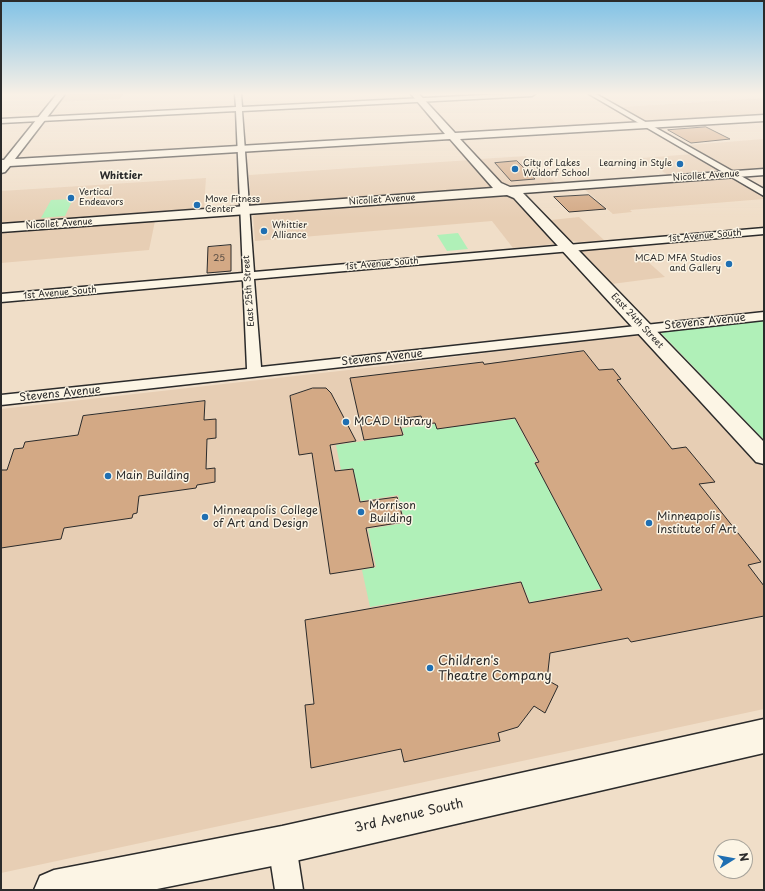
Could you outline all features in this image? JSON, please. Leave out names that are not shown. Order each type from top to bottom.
[{"type":"street","points":[[3,166],[28,136]]},
{"type":"street","name":"East 25th Street","points":[[241,136],[254,372]]},
{"type":"street","name":"East 24th Street","points":[[453,136],[498,186],[518,195],[764,456]]},
{"type":"street","points":[[3,166],[460,136]]},
{"type":"street","points":[[664,136],[764,193]]},
{"type":"street","name":"Nicollet Avenue","points":[[1,228],[764,172]]},
{"type":"street","name":"1st Avenue South","points":[[1,298],[764,231]]},
{"type":"street","name":"Stevens Avenue","points":[[1,400],[764,316]]},
{"type":"street","name":"3rd Avenue South","points":[[54,890],[282,845],[764,736]]},
{"type":"street","points":[[282,845],[289,890]]},
{"type":"shaded area","points":[[764,139],[764,168],[733,170],[688,145]]},
{"type":"shaded area","name":"Learning in Style","points":[[693,154],[719,170],[668,175],[642,158]]},
{"type":"shaded area","name":"City of Lakes Waldorf School","points":[[526,156],[556,183],[515,186],[506,185],[498,180],[480,159]]},
{"type":"shaded area","points":[[470,160],[492,186],[491,187],[257,205],[251,202],[249,175]]},
{"type":"shaded area","points":[[206,178],[204,209],[1,224],[1,191]]},
{"type":"shaded area","points":[[726,178],[735,179],[764,196],[764,199],[630,210],[632,212],[613,214],[583,188]]},
{"type":"shaded area","points":[[505,195],[511,196],[555,244],[513,248],[492,221],[255,241],[253,216],[260,213]]},
{"type":"shaded area","points":[[579,217],[604,240],[580,242],[571,241],[551,220]]},
{"type":"shaded area","points":[[155,221],[149,250],[1,263],[1,233]]},
{"type":"shaded area","points":[[629,245],[665,277],[612,284],[581,252],[581,250]]},
{"type":"shaded area","points":[[633,334],[642,336],[764,469],[764,709],[1,873],[1,409],[384,366]]},
{"type":"green space","points":[[73,199],[65,216],[41,218],[51,200]]},
{"type":"green space","points":[[458,233],[468,249],[447,251],[437,235]]},
{"type":"green space","points":[[764,319],[764,440],[661,333],[665,330]]},
{"type":"green space","points":[[515,419],[537,461],[534,462],[563,516],[567,516],[604,588],[530,602],[521,581],[370,607],[362,570],[376,567],[368,529],[405,523],[398,495],[361,501],[353,468],[341,470],[336,445],[404,435],[402,428],[435,424],[437,429]]},
{"type":"building","points":[[678,136],[723,136],[730,139],[691,143]]},
{"type":"building","points":[[517,161],[535,179],[511,181],[495,163]]},
{"type":"building","points":[[589,195],[606,209],[569,212],[554,197]]},
{"type":"building","points":[[231,245],[231,271],[207,273],[208,247]]},
{"type":"building","points":[[584,351],[599,370],[613,369],[621,379],[617,380],[672,449],[686,447],[715,482],[699,484],[761,562],[748,565],[764,586],[764,616],[631,642],[628,638],[550,653],[547,680],[558,686],[545,713],[534,706],[518,727],[498,733],[500,741],[404,762],[401,749],[311,768],[305,705],[314,704],[305,620],[521,582],[529,603],[602,590],[535,463],[539,462],[515,418],[437,429],[435,423],[424,424],[421,416],[398,419],[403,435],[364,440],[350,378],[483,362],[484,364]]},
{"type":"building","name":"Morrison Building","points":[[313,388],[326,388],[331,393],[356,441],[330,445],[335,471],[353,469],[360,502],[397,497],[404,522],[366,528],[374,567],[330,574],[312,453],[299,455],[290,396]]},
{"type":"building","name":"Main Building","points":[[205,401],[204,420],[216,419],[216,438],[207,439],[206,469],[215,468],[215,482],[197,485],[196,488],[139,496],[137,513],[133,514],[132,518],[64,528],[61,539],[1,548],[1,470],[7,470],[14,449],[23,448],[25,442],[78,435],[83,416]]},
{"type":"place","name":"Learning in Style","points":[[680,164]]},
{"type":"place","name":"City of Lakes Waldorf School","points":[[515,169]]},
{"type":"place","name":"Vertical Endeavors","points":[[71,198]]},
{"type":"place","name":"Move Fitness Center","points":[[197,205]]},
{"type":"place","name":"Whittier Alliance","points":[[264,231]]},
{"type":"place","name":"MCAD MFA Studios and Gallery","points":[[729,264]]},
{"type":"place","name":"MCAD Library","points":[[346,422]]},
{"type":"place","name":"Main Building","points":[[108,476]]},
{"type":"place","name":"Morrison Building","points":[[361,512]]},
{"type":"place","name":"Minneapolis College of Art and Design","points":[[205,517]]},
{"type":"place","name":"Minneapolis Institute of Art","points":[[649,523]]},
{"type":"place","name":"Children's Theatre Company","points":[[430,668]]},
{"type":"district","name":"Whittier","points":[[121,176]]}]
